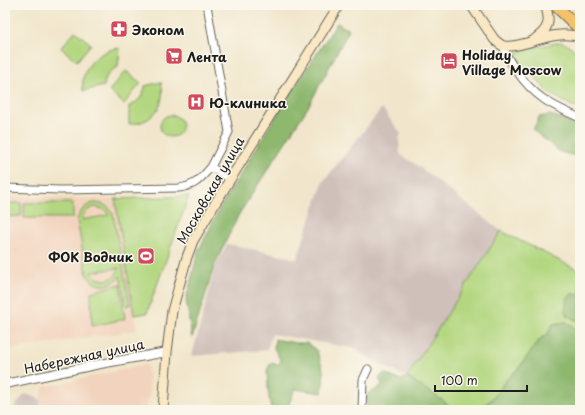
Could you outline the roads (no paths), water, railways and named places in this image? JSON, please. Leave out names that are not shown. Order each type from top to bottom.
[{"type":"highway","points":[[555,5],[580,29]]},
{"type":"main road","name":"Московская улица","points":[[163,410],[167,352],[172,311],[193,241],[339,5]]},
{"type":"main road","points":[[471,5],[494,39],[503,46],[510,46],[560,34],[580,36]]},
{"type":"main road","points":[[532,41],[545,31],[548,25],[548,12],[545,5]]},
{"type":"street","points":[[5,188],[60,190],[179,188],[190,186],[200,179],[211,166],[229,132],[207,5]]},
{"type":"street","points":[[503,46],[508,59],[523,81],[534,92],[557,108],[580,118]]},
{"type":"street","points":[[211,166],[230,179]]},
{"type":"street","name":"Набережная улица","points":[[5,384],[100,364],[167,352]]},
{"type":"street","points":[[362,410],[363,380],[368,369]]},
{"type":"place","name":"Эконом","points":[[119,29]]},
{"type":"place","name":"Лента","points":[[174,56]]},
{"type":"place","name":"Holiday Village Moscow","points":[[449,61]]},
{"type":"place","name":"Ю-клиника","points":[[196,102]]},
{"type":"place","name":"ФОК Водник","points":[[146,256]]}]
